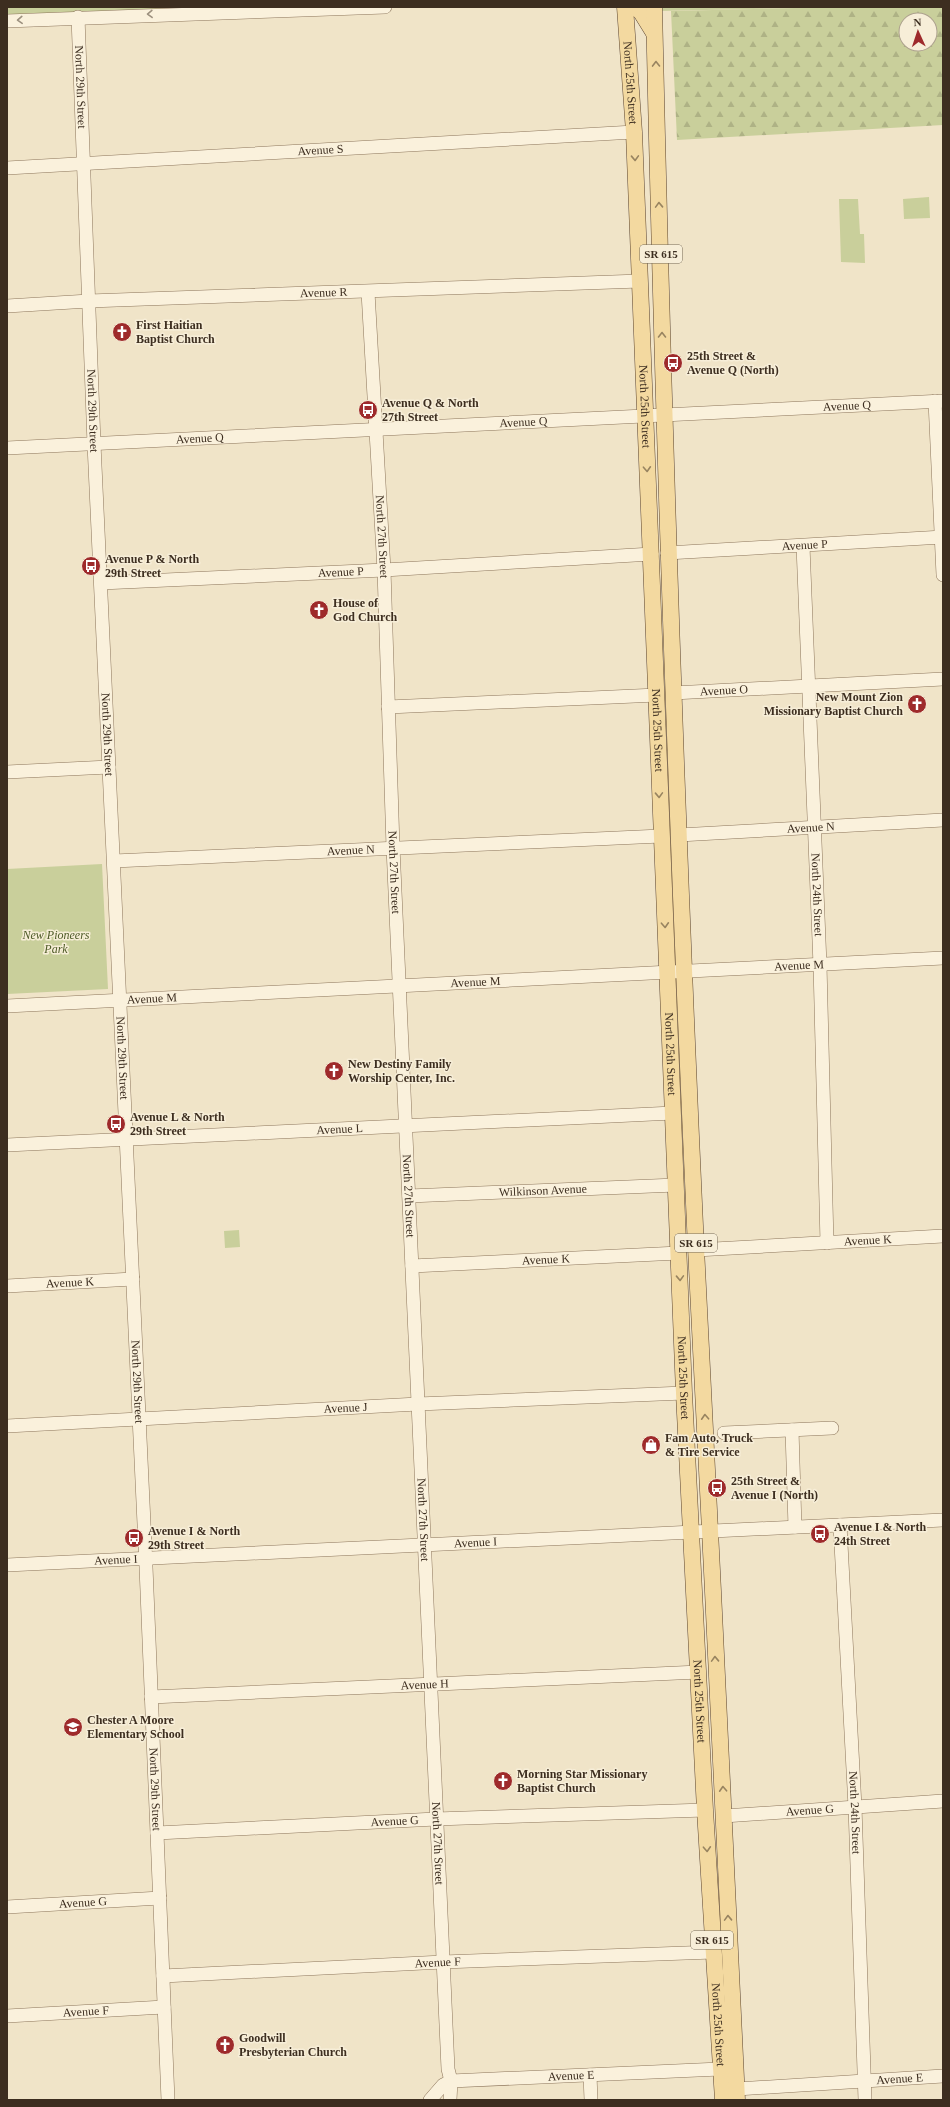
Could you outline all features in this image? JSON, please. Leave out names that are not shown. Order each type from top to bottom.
[{"type":"main road","name":"North 25th Street","points":[[625,7],[634,132],[645,416],[673,693],[696,1250],[724,1816],[728,2069],[723,2100]]},
{"type":"main road","points":[[636,7],[641,12],[655,34]]},
{"type":"main road","name":"North 25th Street","points":[[654,7],[662,282],[663,416],[659,553],[653,581],[672,1113],[684,1393],[713,1952],[718,1957],[720,1965],[728,2069],[737,2094]]},
{"type":"main road","points":[[653,581],[660,595],[664,679],[666,687],[673,693]]},
{"type":"main road","points":[[674,1135],[682,1148],[685,1233],[696,1250]]},
{"type":"main road","points":[[700,1701],[706,1713],[711,1800],[714,1810],[724,1816]]},
{"type":"street","points":[[7,21],[78,17],[385,7]]},
{"type":"street","name":"North 29th Street","points":[[78,17],[94,444],[146,1558],[168,2100]]},
{"type":"street","name":"Avenue S","points":[[7,168],[634,132]]},
{"type":"street","name":"Avenue R","points":[[7,306],[89,301],[640,281]]},
{"type":"street","name":"North 27th Street","points":[[368,292],[384,570],[393,847],[436,1819],[448,2069],[451,2081],[450,2100]]},
{"type":"street","points":[[939,401],[943,575]]},
{"type":"street","name":"Avenue Q","points":[[7,448],[939,401]]},
{"type":"street","name":"Avenue P","points":[[101,583],[384,570],[942,537]]},
{"type":"street","name":"North 24th Street","points":[[802,546],[820,965],[827,1244]]},
{"type":"street","name":"Avenue O","points":[[673,693],[943,679]]},
{"type":"street","points":[[388,707],[656,695]]},
{"type":"street","points":[[7,772],[109,767]]},
{"type":"street","name":"Avenue N","points":[[679,835],[814,826],[943,820]]},
{"type":"street","name":"Avenue N","points":[[114,861],[393,847],[661,836]]},
{"type":"street","name":"Avenue M","points":[[7,1006],[120,999],[400,987],[685,970],[820,965],[943,958]]},
{"type":"street","name":"Avenue L","points":[[7,1145],[672,1113]]},
{"type":"street","name":"Wilkinson Avenue","points":[[409,1196],[676,1185]]},
{"type":"street","name":"Avenue K","points":[[696,1250],[827,1244],[943,1236]]},
{"type":"street","name":"Avenue K","points":[[412,1266],[679,1253]]},
{"type":"street","name":"Avenue K","points":[[7,1286],[133,1279]]},
{"type":"street","name":"Avenue J","points":[[7,1426],[418,1404],[684,1393]]},
{"type":"street","points":[[724,1433],[832,1428]]},
{"type":"street","points":[[792,1430],[795,1527]]},
{"type":"street","name":"Avenue I","points":[[7,1565],[943,1520]]},
{"type":"street","name":"North 24th Street","points":[[840,1525],[855,1807],[864,2082],[866,2100]]},
{"type":"street","name":"Avenue H","points":[[151,1697],[431,1686],[699,1672]]},
{"type":"street","name":"Avenue G","points":[[724,1816],[943,1801]]},
{"type":"street","name":"Avenue G","points":[[157,1833],[436,1819],[705,1810]]},
{"type":"street","name":"Avenue G","points":[[7,1907],[160,1898]]},
{"type":"street","name":"Avenue F","points":[[163,1976],[443,1962],[713,1952]]},
{"type":"street","name":"Avenue F","points":[[7,2016],[164,2007]]},
{"type":"street","name":"Avenue E","points":[[451,2081],[728,2069]]},
{"type":"street","points":[[590,2075],[591,2100]]},
{"type":"street","name":"Avenue E","points":[[737,2094],[943,2076]]},
{"type":"street","points":[[430,2100],[443,2085],[451,2081]]},
{"type":"green space","points":[[7,7],[214,7],[7,15]]},
{"type":"green space","points":[[659,7],[837,7],[659,11]]},
{"type":"green space","points":[[837,7],[943,7],[943,125],[677,140],[671,11]]},
{"type":"green space","points":[[929,197],[930,218],[904,219],[903,199]]},
{"type":"green space","points":[[839,199],[858,199],[860,234],[864,234],[865,263],[841,262]]},
{"type":"green space","name":"New Pioneers Park","points":[[102,864],[108,989],[7,994],[7,869]]},
{"type":"green space","points":[[239,1230],[240,1247],[225,1248],[224,1231]]},
{"type":"place","name":"First Haitian Baptist Church","points":[[122,332]]},
{"type":"place","name":"25th Street & Avenue Q (North)","points":[[673,363]]},
{"type":"place","name":"Avenue Q & North 27th Street","points":[[368,410]]},
{"type":"place","name":"Avenue P & North 29th Street","points":[[91,566]]},
{"type":"place","name":"House of God Church","points":[[319,610]]},
{"type":"place","name":"New Mount Zion Missionary Baptist Church","points":[[917,704]]},
{"type":"place","name":"New Destiny Family Worship Center, Inc.","points":[[334,1071]]},
{"type":"place","name":"Avenue L & North 29th Street","points":[[116,1124]]},
{"type":"place","name":"Fam Auto, Truck & Tire Service","points":[[651,1445]]},
{"type":"place","name":"25th Street & Avenue I (North)","points":[[717,1488]]},
{"type":"place","name":"Avenue I & North 24th Street","points":[[820,1534]]},
{"type":"place","name":"Avenue I & North 29th Street","points":[[134,1538]]},
{"type":"place","name":"Chester A Moore Elementary School","points":[[73,1727]]},
{"type":"place","name":"Morning Star Missionary Baptist Church","points":[[503,1781]]},
{"type":"place","name":"Goodwill Presbyterian Church","points":[[225,2045]]}]
